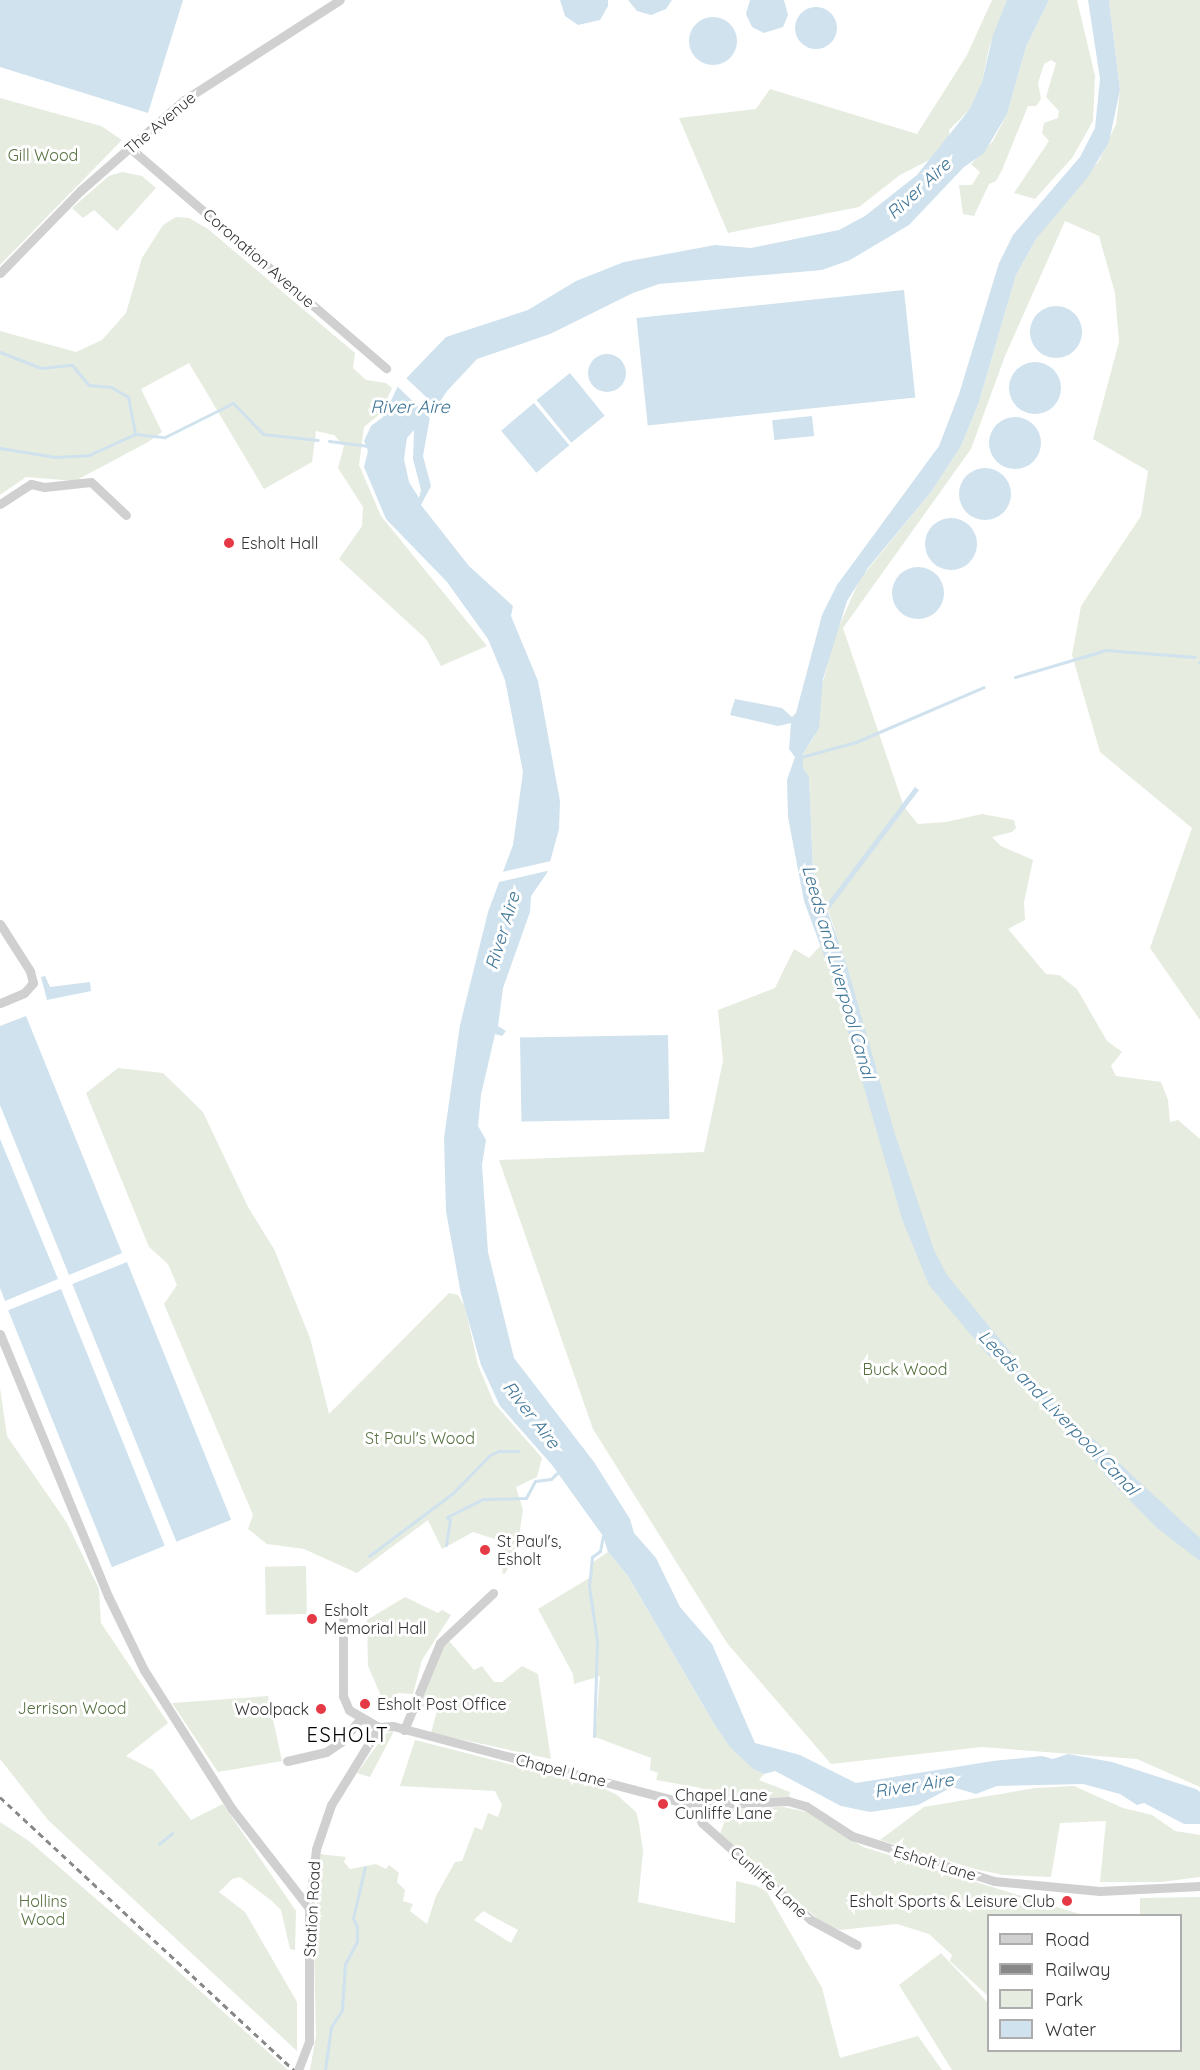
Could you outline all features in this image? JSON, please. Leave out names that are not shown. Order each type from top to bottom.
[{"type":"street","name":"The Avenue","points":[[0,273],[71,199],[184,100],[340,0]]},
{"type":"street","name":"Coronation Avenue","points":[[130,148],[386,368]]},
{"type":"street","points":[[0,504],[31,484],[44,487],[91,482],[126,515]]},
{"type":"street","points":[[0,924],[30,971],[33,983],[24,993],[0,1003]]},
{"type":"street","points":[[0,1334],[108,1596],[144,1670],[232,1809],[309,1908]]},
{"type":"street","points":[[404,1730],[440,1643],[493,1593]]},
{"type":"street","points":[[475,1596],[484,1602]]},
{"type":"street","points":[[287,1761],[326,1752],[341,1742],[361,1718],[349,1710],[343,1696],[343,1615]]},
{"type":"street","name":"Chapel Lane","points":[[361,1718],[379,1727],[404,1730],[693,1805],[718,1804]]},
{"type":"street","name":"Station Road","points":[[298,2070],[309,2042],[309,1908],[323,1824],[340,1787],[379,1727]]},
{"type":"street","name":"Esholt Lane","points":[[718,1804],[788,1801],[806,1806],[852,1836],[994,1881],[1101,1891],[1200,1886]]},
{"type":"street","name":"Cunliffe Lane","points":[[693,1805],[702,1823],[811,1920],[857,1945]]},
{"type":"green space","points":[[992,0],[1007,0],[989,48],[982,82],[969,110],[949,130],[950,137],[935,157],[900,175],[859,207],[728,233],[679,118],[756,109],[770,89],[917,134],[967,55]]},
{"type":"green space","points":[[1049,0],[1077,0],[1095,76],[1093,121],[1072,158],[1035,199],[1014,193],[1049,141],[1042,133],[1044,123],[1058,118],[1059,111],[1046,97],[1056,63],[1051,60],[1044,64],[1038,83],[1041,99],[1036,106],[1028,106],[1002,170],[996,181],[989,184],[974,216],[963,214],[959,185],[972,185],[980,172],[971,164],[993,141],[1007,114],[1026,47]]},
{"type":"green space","name":"Buck Wood","points":[[1109,0],[1200,0],[1200,1020],[1150,948],[1192,828],[1100,752],[1072,655],[1081,606],[1141,516],[1148,471],[1093,439],[1119,342],[1115,293],[1099,236],[1065,221],[1005,356],[971,449],[843,628],[904,807],[918,824],[946,822],[982,814],[1014,820],[1016,828],[1012,832],[992,837],[1001,846],[1033,860],[1024,902],[1025,920],[1008,929],[1046,974],[1059,975],[1077,989],[1107,1041],[1122,1052],[1111,1066],[1116,1076],[1161,1082],[1168,1100],[1170,1122],[1178,1120],[1200,1139],[1200,1787],[1137,1759],[982,1747],[831,1764],[727,1643],[593,1429],[499,1160],[704,1152],[723,1061],[718,1010],[775,988],[794,949],[809,958],[835,930],[813,869],[809,778],[803,768],[803,754],[814,737],[820,715],[819,698],[835,635],[860,579],[931,492],[961,446],[979,402],[1016,275],[1036,239],[1099,161],[1116,124],[1120,90]]},
{"type":"green space","name":"Gill Wood","points":[[0,98],[101,126],[122,140],[0,265]]},
{"type":"green space","points":[[122,172],[142,176],[156,188],[117,231],[94,210],[83,218],[72,208],[109,176]]},
{"type":"green space","points":[[176,217],[189,218],[208,229],[355,353],[353,368],[366,380],[386,383],[392,388],[381,413],[364,427],[359,465],[381,516],[487,646],[441,666],[426,639],[339,559],[362,526],[363,507],[338,468],[344,446],[334,435],[316,431],[312,462],[264,489],[189,363],[141,389],[162,432],[148,442],[75,481],[26,477],[0,495],[0,331],[76,352],[102,340],[126,313],[142,258],[163,225]]},
{"type":"green space","name":"St Paul's Wood","points":[[118,1068],[163,1073],[203,1112],[248,1207],[274,1249],[310,1338],[329,1414],[449,1293],[458,1295],[465,1307],[478,1365],[494,1403],[542,1458],[537,1477],[516,1487],[523,1510],[515,1563],[511,1561],[505,1574],[501,1573],[504,1542],[473,1532],[442,1549],[428,1520],[357,1573],[304,1549],[267,1544],[248,1529],[253,1515],[164,1304],[177,1285],[168,1264],[149,1247],[86,1093]]},
{"type":"green space","name":"Jerrison Wood","points":[[0,1388],[7,1436],[67,1523],[99,1589],[101,1623],[168,1723],[126,1756],[153,1770],[191,1820],[223,1804],[296,1911],[295,1950],[290,1949],[281,1910],[272,1901],[240,1877],[232,1879],[219,1892],[245,1912],[297,2002],[297,2051],[48,1820],[0,1759]]},
{"type":"green space","points":[[608,1552],[628,1576],[713,1722],[753,1769],[764,1774],[759,1780],[790,1792],[789,1797],[701,1801],[701,1788],[656,1780],[658,1773],[650,1770],[651,1758],[595,1737],[600,1676],[574,1684],[573,1674],[538,1609],[591,1577],[590,1564]]},
{"type":"green space","points":[[306,1566],[307,1614],[266,1615],[265,1567]]},
{"type":"green space","points":[[405,1597],[438,1613],[442,1610],[451,1615],[422,1660],[413,1694],[398,1693],[384,1703],[368,1666],[367,1620]]},
{"type":"green space","points":[[449,1641],[474,1670],[482,1666],[494,1682],[502,1682],[522,1666],[538,1674],[551,1759],[431,1733],[437,1711],[419,1705],[443,1646]]},
{"type":"green space","points":[[268,1696],[282,1761],[218,1772],[172,1703]]},
{"type":"green space","points":[[394,1731],[370,1777],[357,1773],[385,1734]]},
{"type":"green space","points":[[415,1740],[603,1788],[617,1795],[636,1812],[639,1823],[643,1851],[638,1902],[735,1923],[736,1881],[757,1886],[767,1892],[822,1988],[840,2058],[918,2036],[942,2070],[310,2070],[316,2036],[313,1901],[319,1854],[346,1857],[344,1862],[350,1869],[376,1864],[386,1869],[389,1865],[399,1873],[397,1882],[405,1890],[403,1901],[413,1904],[410,1911],[427,1924],[436,1896],[455,1862],[462,1861],[475,1827],[482,1830],[488,1813],[498,1817],[502,1805],[495,1791],[400,1786]],"holes":[[[483,1911],[518,1930],[511,1943],[474,1920]]]},
{"type":"green space","points":[[1074,1786],[1123,1808],[1152,1815],[1175,1831],[1200,1835],[1200,1877],[1161,1882],[1100,1882],[1106,1821],[1060,1823],[1051,1877],[1003,1875],[975,1869],[880,1840],[924,1807],[1035,1788]]},
{"type":"green space","points":[[783,1807],[807,1812],[863,1847],[1080,1914],[987,1914],[987,1995],[950,1961],[952,1955],[929,1934],[897,1924],[840,1930],[821,1922],[720,1834],[724,1823],[720,1809]]},
{"type":"green space","name":"Hollins Wood","points":[[0,1822],[29,1841],[288,2070],[0,2070]]},
{"type":"green space","points":[[1200,1897],[1200,2070],[952,2070],[899,1985],[941,1953],[987,2002],[987,2052],[1182,2052],[1182,1914],[1140,1914],[1140,1898]]},
{"type":"water","points":[[0,0],[183,0],[148,113],[0,67]]},
{"type":"water","points":[[560,0],[608,0],[608,6],[600,20],[578,25],[565,16]]},
{"type":"water","points":[[628,0],[672,0],[666,9],[651,15],[637,11]]},
{"type":"water","points":[[750,0],[784,0],[788,15],[783,27],[764,33],[752,27],[746,14]]},
{"type":"water","name":"River Aire","points":[[1007,0],[1049,0],[1026,47],[1007,114],[984,153],[964,167],[909,225],[850,260],[822,270],[659,284],[633,293],[550,334],[477,359],[447,391],[430,417],[423,456],[431,486],[421,505],[469,566],[513,606],[511,616],[538,681],[560,801],[559,829],[547,873],[531,896],[530,912],[503,988],[498,1026],[506,1031],[502,1036],[495,1034],[481,1095],[478,1126],[486,1140],[482,1165],[488,1252],[514,1358],[594,1462],[630,1519],[634,1533],[656,1558],[680,1607],[712,1644],[755,1743],[800,1755],[856,1783],[993,1761],[1042,1756],[1053,1759],[1068,1754],[1112,1762],[1196,1789],[1200,1792],[1200,1824],[1184,1824],[1144,1803],[1137,1805],[1120,1794],[1083,1784],[997,1786],[976,1794],[952,1787],[918,1805],[870,1812],[841,1806],[775,1771],[764,1774],[753,1769],[730,1747],[713,1722],[628,1576],[608,1552],[603,1536],[552,1465],[500,1406],[481,1365],[461,1294],[446,1211],[444,1138],[460,1025],[488,912],[513,845],[523,772],[505,680],[488,639],[447,582],[386,519],[364,467],[368,451],[364,441],[371,426],[383,417],[397,388],[446,337],[528,310],[576,281],[624,262],[715,245],[751,248],[839,230],[865,216],[917,175],[969,110],[982,82],[993,35]],"holes":[[[414,430],[413,459],[421,490],[419,498],[409,482],[404,459],[407,438]]]},
{"type":"water","name":"Leeds and Liverpool Canal","points":[[1088,0],[1109,0],[1120,90],[1109,142],[1088,177],[1036,239],[1016,275],[979,402],[961,446],[931,492],[868,568],[847,601],[823,679],[819,728],[803,754],[803,768],[809,777],[813,870],[847,966],[895,1134],[934,1250],[947,1275],[1011,1353],[1014,1363],[1084,1435],[1090,1436],[1200,1538],[1200,1561],[1157,1528],[1105,1475],[1079,1440],[1010,1368],[988,1355],[929,1285],[902,1219],[833,980],[804,901],[788,817],[787,780],[795,757],[789,749],[791,723],[778,726],[730,715],[735,699],[782,708],[792,717],[796,713],[822,615],[837,585],[939,446],[959,394],[999,263],[1013,235],[1080,157],[1095,128],[1100,79]]},
{"type":"water","points":[[816,7],[831,13],[837,28],[831,43],[816,49],[801,43],[795,28],[801,13]]},
{"type":"water","points":[[708,17],[718,17],[730,24],[737,36],[737,46],[730,58],[718,65],[708,65],[693,54],[689,46],[689,36],[700,21]]},
{"type":"water","points":[[904,290],[915,397],[648,426],[636,318]]},
{"type":"water","points":[[1056,306],[1066,308],[1074,314],[1080,322],[1082,332],[1080,342],[1074,350],[1066,356],[1056,358],[1046,356],[1038,350],[1032,342],[1030,332],[1032,322],[1038,314],[1046,308]]},
{"type":"water","points":[[607,354],[621,359],[626,373],[621,387],[607,392],[593,387],[588,373],[593,359]]},
{"type":"water","points":[[1035,362],[1045,364],[1053,370],[1059,378],[1061,388],[1059,398],[1053,406],[1045,412],[1035,414],[1025,412],[1017,406],[1011,398],[1009,388],[1011,378],[1017,370],[1025,364]]},
{"type":"water","points":[[570,373],[605,416],[571,443],[537,400]]},
{"type":"water","points":[[534,403],[569,445],[536,473],[501,431]]},
{"type":"water","points":[[812,416],[814,436],[774,440],[772,420]]},
{"type":"water","points":[[1015,417],[1025,419],[1033,425],[1039,433],[1041,443],[1039,453],[1033,461],[1025,467],[1015,469],[1005,467],[997,461],[991,453],[989,443],[991,433],[997,425],[1005,419]]},
{"type":"water","points":[[985,468],[995,470],[1003,476],[1009,484],[1011,494],[1009,504],[1003,512],[995,518],[985,520],[975,518],[967,512],[961,504],[959,494],[961,484],[967,476],[975,470]]},
{"type":"water","points":[[951,518],[961,520],[969,526],[975,534],[977,544],[975,554],[969,562],[961,568],[951,570],[941,568],[933,562],[927,554],[925,544],[927,534],[933,526],[941,520]]},
{"type":"water","points":[[918,567],[928,569],[936,575],[942,583],[944,593],[942,603],[936,611],[928,617],[918,619],[908,617],[900,611],[894,603],[892,593],[894,583],[900,575],[908,569]]},
{"type":"water","points":[[915,787],[919,790],[830,908],[826,905]]},
{"type":"water","points":[[45,976],[50,987],[90,982],[91,991],[47,1000],[41,977]]},
{"type":"water","points":[[26,1016],[122,1253],[69,1275],[0,1105],[0,1026]]},
{"type":"water","points":[[668,1035],[669,1119],[521,1122],[520,1038]]},
{"type":"water","points":[[0,1139],[58,1279],[5,1301],[0,1288]]},
{"type":"water","points":[[127,1262],[231,1520],[176,1542],[72,1284]]},
{"type":"water","points":[[61,1289],[165,1546],[112,1567],[8,1310]]},
{"type":"pier","points":[[406,378],[439,409],[432,420],[396,385]]},
{"type":"pier","points":[[551,861],[551,870],[495,883],[498,873]]},
{"type":"waterway","points":[[0,352],[41,368],[72,365],[89,385],[111,387],[128,397],[135,434]]},
{"type":"waterway","points":[[0,448],[55,457],[89,455],[135,434],[165,437],[233,403],[263,434],[318,440]]},
{"type":"waterway","points":[[329,441],[369,446]]},
{"type":"waterway","points":[[1015,677],[1106,650],[1195,657]]},
{"type":"waterway","points":[[801,757],[856,742],[984,687]]},
{"type":"waterway","points":[[369,1556],[453,1493],[490,1455],[499,1451],[518,1451]]},
{"type":"waterway","points":[[446,1545],[450,1520],[447,1517],[483,1499],[526,1498],[535,1481],[551,1479],[557,1473]]},
{"type":"waterway","points":[[594,1736],[597,1641],[589,1586],[592,1557],[600,1551],[603,1536]]},
{"type":"waterway","points":[[159,1844],[172,1833]]},
{"type":"waterway","points":[[325,2070],[331,2027],[342,2010],[345,1964],[357,1941],[357,1926],[353,1918],[365,1867]]},
{"type":"railway","points":[[0,1797],[294,2070]]},
{"type":"place","name":"Esholt Hall","points":[[229,543]]},
{"type":"place","name":"St Paul's, Esholt","points":[[485,1550]]},
{"type":"place","name":"Esholt Memorial Hall","points":[[312,1619]]},
{"type":"place","name":"Esholt Post Office","points":[[365,1704]]},
{"type":"place","name":"Woolpack","points":[[321,1709]]},
{"type":"place","name":"Chapel Lane Cunliffe Lane","points":[[663,1804]]},
{"type":"place","name":"Esholt Sports & Leisure Club","points":[[1067,1901]]},
{"type":"district","name":"ESHOLT","points":[[348,1734]]}]
